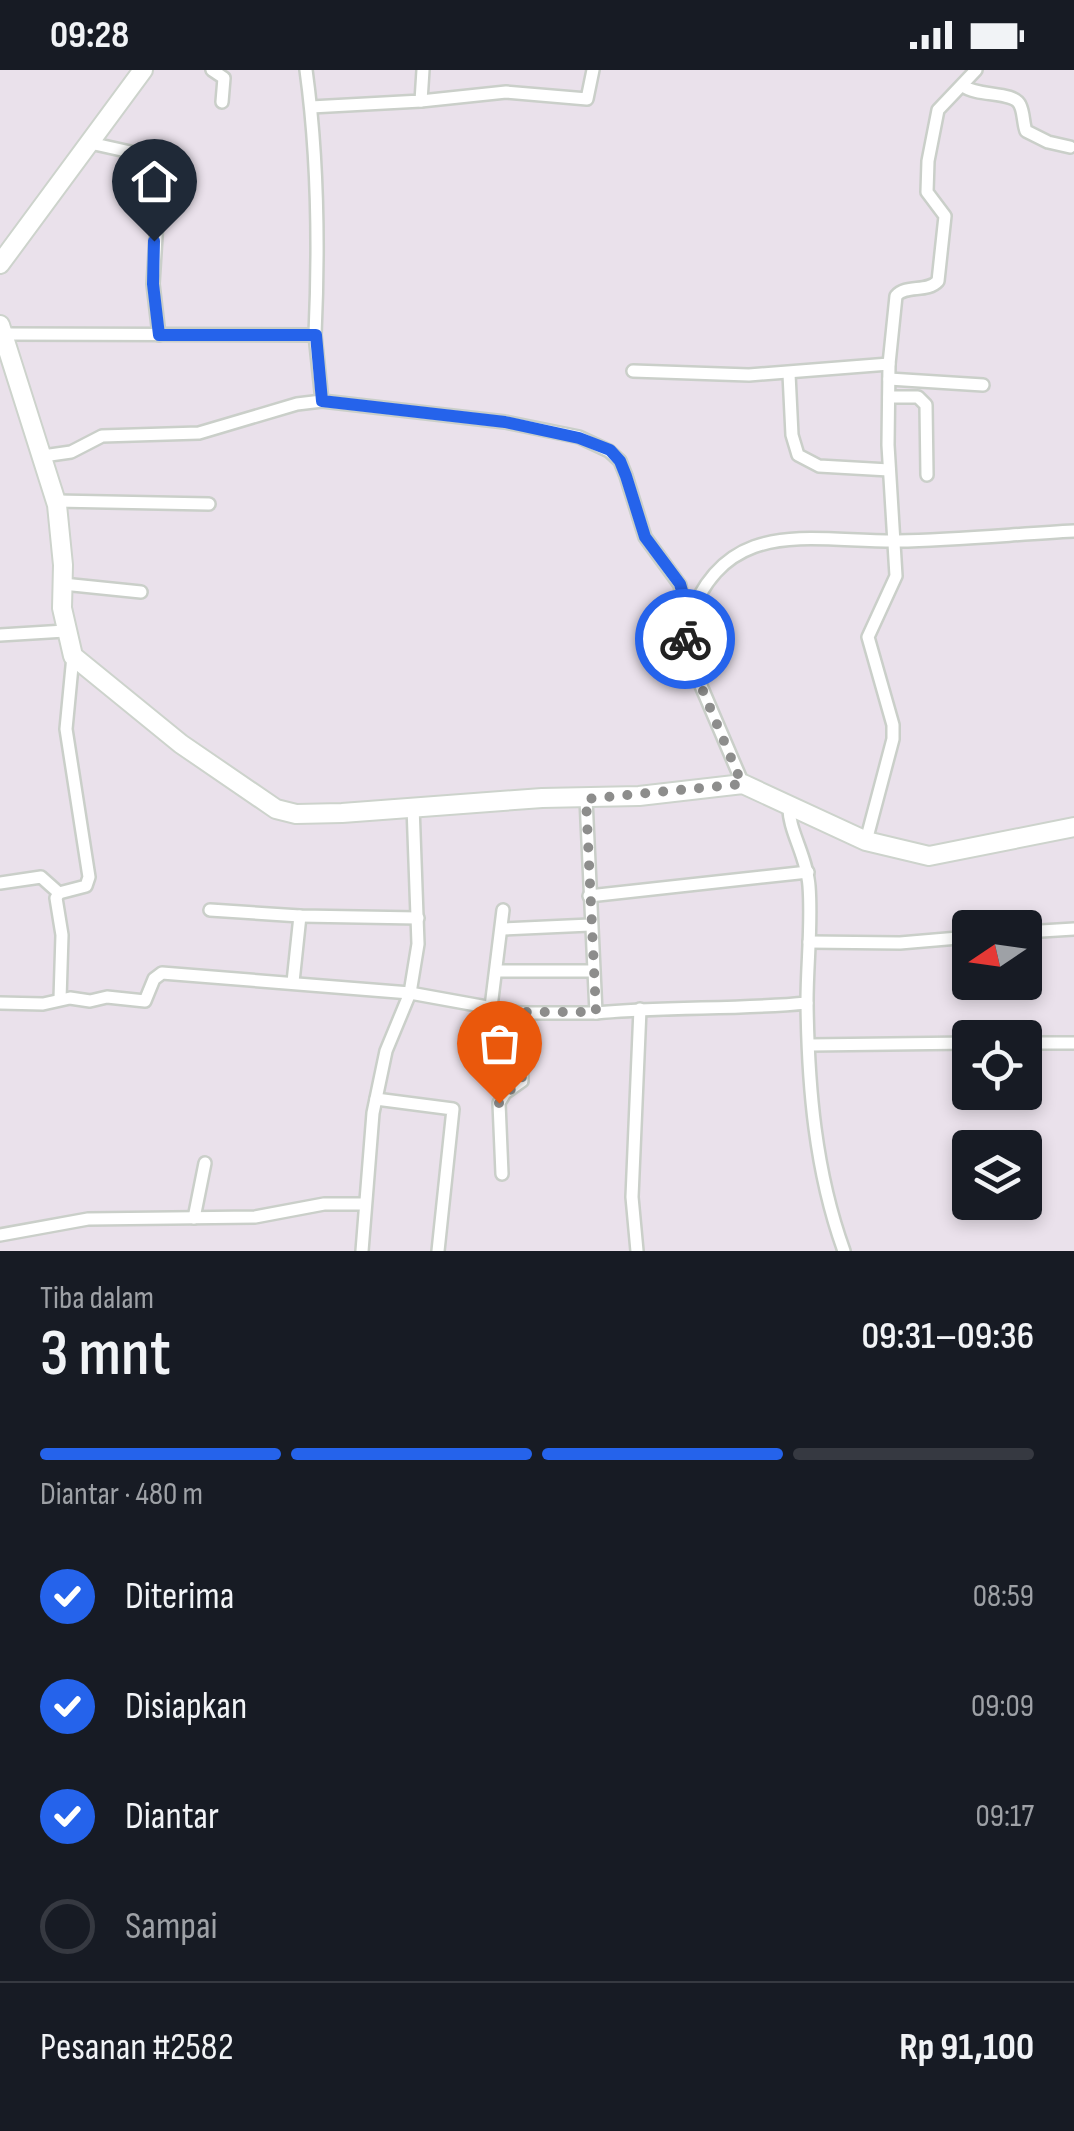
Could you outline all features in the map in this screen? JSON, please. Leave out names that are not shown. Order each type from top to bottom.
[{"type":"street","points":[[0,264],[143,70]]},
{"type":"street","points":[[212,70],[224,78],[222,102]]},
{"type":"street","points":[[306,70],[311,107],[318,257],[316,335],[322,401]]},
{"type":"street","points":[[421,101],[424,70]]},
{"type":"street","points":[[311,107],[506,92],[583,100],[589,97],[593,70]]},
{"type":"street","points":[[866,841],[893,732],[868,632],[896,576],[889,470],[889,379],[898,292],[933,287],[938,282],[945,216],[928,197],[928,161],[938,110],[976,70]]},
{"type":"street","points":[[963,86],[974,92],[1014,98],[1020,103],[1026,131],[1070,147]]},
{"type":"street","points":[[90,143],[171,161]]},
{"type":"street","points":[[157,221],[153,284],[159,335]]},
{"type":"street","points":[[59,893],[89,882],[66,729],[73,656],[66,631],[56,501],[2,330],[316,335]]},
{"type":"street","points":[[632,371],[789,374],[890,364]]},
{"type":"street","points":[[789,374],[792,435],[798,456],[820,466],[889,470]]},
{"type":"street","points":[[889,379],[983,385]]},
{"type":"street","points":[[889,397],[918,398],[926,405],[927,475]]},
{"type":"street","points":[[43,456],[71,452],[102,436],[199,433],[296,404],[322,401],[505,422],[579,438],[610,450],[620,461],[645,537],[680,584],[690,660],[742,784]]},
{"type":"street","points":[[56,501],[210,504]]},
{"type":"street","points":[[684,632],[706,584],[722,565],[743,550],[777,538],[896,541],[1074,531]]},
{"type":"street","points":[[63,584],[141,592]]},
{"type":"street","points":[[0,635],[66,631]]},
{"type":"street","points":[[73,656],[181,744],[276,809],[307,814],[542,798],[586,799],[742,784],[866,841],[938,856],[1074,826]]},
{"type":"street","points":[[586,799],[596,1012]]},
{"type":"street","points":[[362,1251],[376,1099],[386,1051],[410,993],[418,944],[412,806]]},
{"type":"street","points":[[789,806],[790,824],[808,872],[807,1003],[813,1126],[823,1184],[844,1251]]},
{"type":"street","points":[[589,896],[808,872]]},
{"type":"street","points":[[0,883],[41,876],[59,893]]},
{"type":"street","points":[[59,893],[55,902],[62,935],[60,999]]},
{"type":"street","points":[[210,910],[418,918]]},
{"type":"street","points":[[492,1008],[503,910]]},
{"type":"street","points":[[293,982],[300,916]]},
{"type":"street","points":[[502,929],[590,926]]},
{"type":"street","points":[[1042,931],[1074,929]]},
{"type":"street","points":[[809,942],[900,943],[952,939]]},
{"type":"street","points":[[496,971],[593,971]]},
{"type":"street","points":[[0,1003],[43,1004],[60,999],[90,1002],[107,996],[145,1001],[154,979],[162,973],[410,993],[520,1012],[742,1010],[807,1003]]},
{"type":"street","points":[[637,1251],[632,1197],[640,1008]]},
{"type":"street","points":[[502,1174],[499,1103],[522,1081],[520,1012]]},
{"type":"street","points":[[810,1045],[952,1043]]},
{"type":"street","points":[[1042,1043],[1074,1043]]},
{"type":"street","points":[[376,1099],[454,1109],[438,1251]]},
{"type":"street","points":[[194,1218],[205,1163]]},
{"type":"street","points":[[0,1234],[88,1219],[254,1217],[324,1204],[365,1204]]},
{"type":"way so far","points":[[499,1103],[522,1081],[520,1012],[596,1012],[586,799],[742,784],[690,660],[685,639]]},
{"type":"route","points":[[154,241],[153,284],[159,335],[316,335],[322,401],[505,422],[596,442],[610,450],[620,461],[645,537],[680,584],[685,639]]}]
